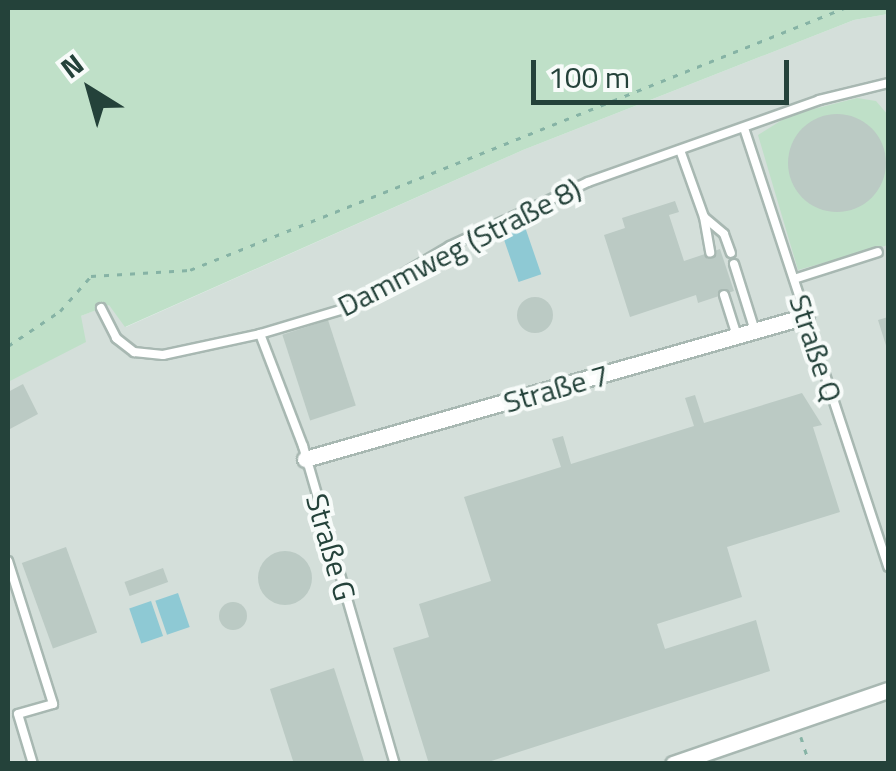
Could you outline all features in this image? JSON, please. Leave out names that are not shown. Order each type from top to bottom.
[{"type":"street","name":"Straße 7","points":[[306,459],[806,316]]},
{"type":"street","points":[[673,764],[888,690]]},
{"type":"lane","points":[[887,83],[888,94]]},
{"type":"lane","name":"Dammweg (Straße 8)","points":[[101,308],[116,338],[134,352],[163,355],[260,334],[344,309],[501,220],[680,150],[887,83]]},
{"type":"lane","name":"Straße Q","points":[[744,128],[888,567]]},
{"type":"lane","points":[[680,150],[704,216],[710,252]]},
{"type":"lane","points":[[704,216],[724,234],[731,253]]},
{"type":"lane","points":[[794,279],[878,252]]},
{"type":"lane","points":[[734,264],[755,331]]},
{"type":"lane","points":[[724,295],[737,336]]},
{"type":"lane","name":"Straße G","points":[[260,334],[306,459],[395,764]]},
{"type":"lane","points":[[878,534],[888,531]]},
{"type":"lane","points":[[8,561],[53,704],[18,714],[33,764]]},
{"type":"path","points":[[8,346],[60,310],[91,276],[190,270],[844,8]]},
{"type":"path","points":[[796,722],[810,764]]},
{"type":"shaded area","points":[[888,14],[888,763],[8,764],[8,382],[81,316],[110,304],[126,327],[523,150],[854,20]]},
{"type":"green space","points":[[8,8],[888,8],[888,14],[854,20],[523,150],[125,327],[109,305],[81,316],[86,342],[8,382]]},
{"type":"green space","points":[[857,98],[876,101],[888,115],[888,245],[798,270],[758,135],[790,115]]},
{"type":"water","points":[[525,227],[541,274],[519,282],[502,235]]},
{"type":"water","points":[[178,593],[190,627],[167,635],[155,601]]},
{"type":"water","points":[[151,601],[163,636],[141,643],[129,608]]},
{"type":"building","points":[[837,114],[856,118],[872,128],[882,144],[886,163],[882,182],[872,198],[856,208],[837,212],[818,208],[802,198],[792,182],[788,163],[792,144],[802,128],[818,118]]},
{"type":"building","points":[[675,201],[679,212],[669,215],[684,261],[720,249],[734,291],[698,303],[696,295],[630,317],[604,235],[625,228],[622,218]]},
{"type":"building","points":[[535,297],[548,302],[553,315],[548,328],[535,333],[522,328],[517,315],[522,302]]},
{"type":"building","points":[[888,317],[888,352],[878,320]]},
{"type":"building","points":[[328,320],[356,406],[310,420],[282,335]]},
{"type":"building","points":[[23,384],[38,414],[8,430],[8,392]]},
{"type":"building","points":[[802,393],[822,425],[813,427],[840,512],[727,547],[742,597],[657,624],[665,649],[756,620],[770,671],[482,764],[429,764],[393,648],[429,637],[419,604],[491,581],[464,497],[561,467],[552,439],[563,436],[571,464],[694,426],[685,398],[695,395],[704,423]]},
{"type":"building","points":[[66,547],[97,633],[53,649],[22,563]]},
{"type":"building","points":[[285,551],[304,559],[312,578],[304,597],[285,605],[266,597],[258,578],[266,559]]},
{"type":"building","points":[[163,568],[168,582],[130,596],[124,582]]},
{"type":"building","points":[[233,602],[243,606],[247,616],[243,626],[233,630],[223,626],[219,616],[223,606]]},
{"type":"building","points":[[334,668],[365,764],[294,764],[270,689]]}]
